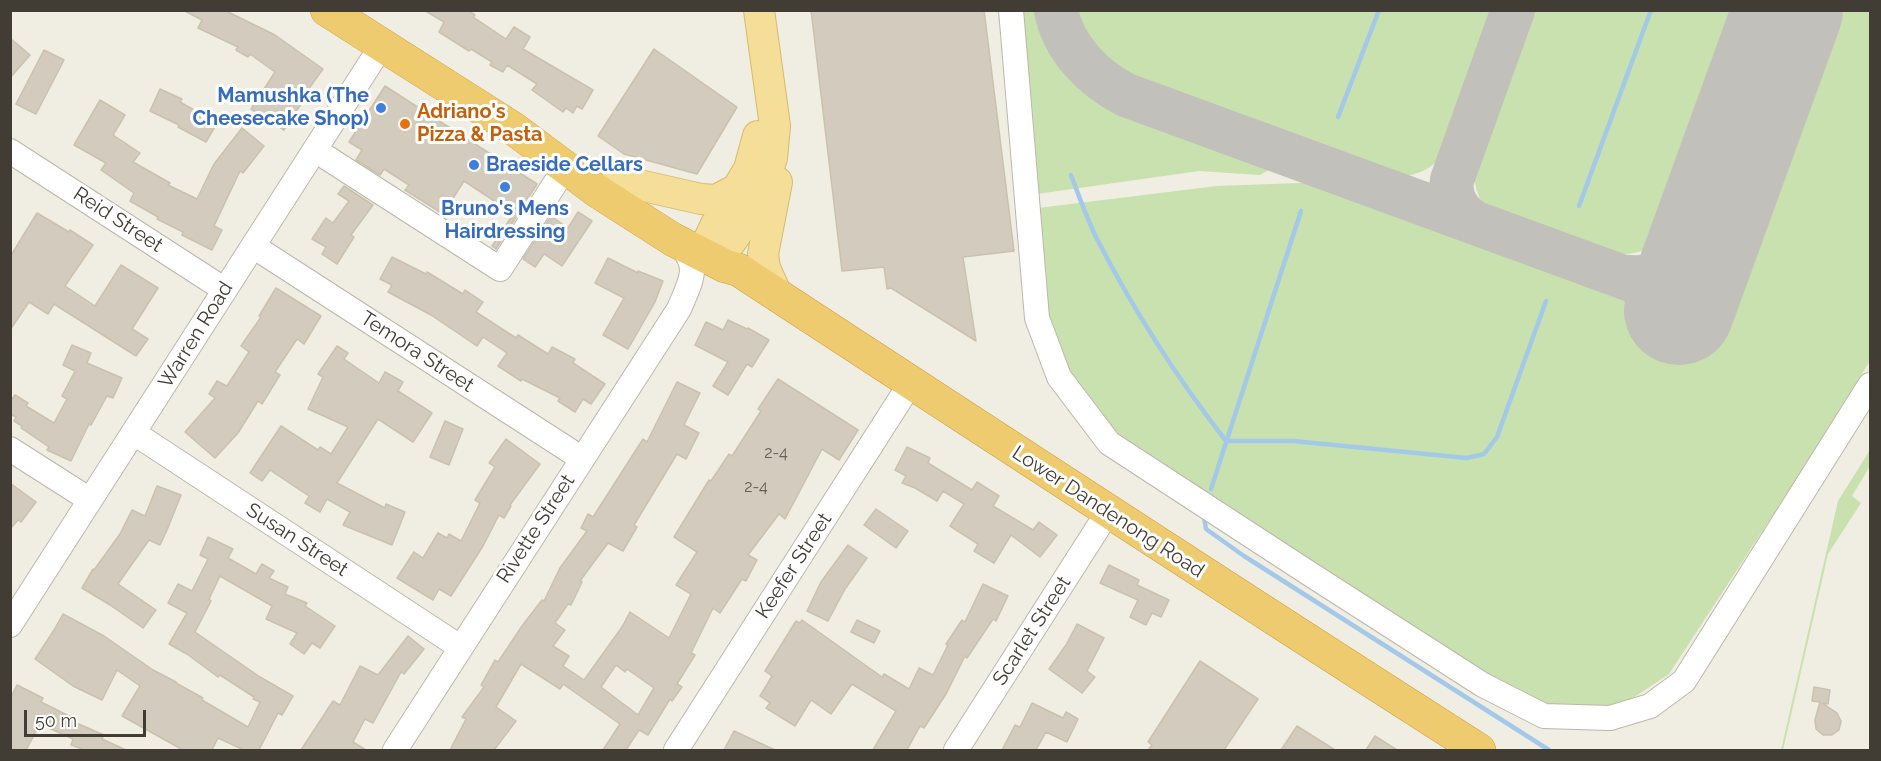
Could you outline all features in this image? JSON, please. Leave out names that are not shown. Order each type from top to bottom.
[{"type":"highway","name":"Lower Dandenong Road","points":[[327,10],[514,129],[565,168],[672,239],[718,255]]},
{"type":"highway","name":"Lower Dandenong Road","points":[[514,129],[617,180],[678,218],[718,255],[777,295],[912,381],[1108,512],[1479,750]]},
{"type":"main road","points":[[759,10],[778,157],[778,180],[762,254],[765,268],[777,295]]},
{"type":"main road","points":[[718,255],[716,224],[749,169],[759,129],[766,68]]},
{"type":"main road","points":[[718,255],[738,230],[764,188],[772,158],[775,131]]},
{"type":"main road","points":[[617,180],[682,195],[716,200],[737,189]]},
{"type":"street","points":[[1011,10],[1037,318],[1059,377],[1109,443],[1483,684],[1544,716],[1610,718],[1650,706],[1684,681],[1870,385]]},
{"type":"street","name":"Warren Road","points":[[10,625],[382,45]]},
{"type":"street","points":[[315,150],[500,269],[565,168]]},
{"type":"street","name":"Reid Street","points":[[10,151],[225,290]]},
{"type":"street","name":"Rivette Street","points":[[395,750],[678,309],[692,276],[692,262],[672,239]]},
{"type":"street","name":"Temora Street","points":[[253,246],[581,458]]},
{"type":"street","name":"Rivette Street","points":[[678,309],[708,281],[718,255]]},
{"type":"street","name":"Keefer Street","points":[[676,750],[912,381]]},
{"type":"street","name":"Susan Street","points":[[134,433],[460,647]]},
{"type":"street","points":[[10,449],[90,500]]},
{"type":"street","name":"Scarlet Street","points":[[956,750],[1108,512]]},
{"type":"green space","points":[[1014,11],[1044,11],[1051,36],[1062,57],[1092,89],[1154,121],[1272,168],[1260,175],[1199,171],[1030,195]]},
{"type":"green space","points":[[1072,11],[1500,11],[1448,149],[1427,169],[1411,175],[1392,176],[1382,175],[1137,84],[1114,70],[1097,55],[1083,35]]},
{"type":"green space","points":[[1527,11],[1750,11],[1672,225],[1659,241],[1648,248],[1635,253],[1616,253],[1556,239],[1498,218],[1489,211],[1480,197],[1474,175],[1476,151]]},
{"type":"green space","points":[[1828,11],[1870,11],[1870,361],[1799,475],[1669,674],[1636,696],[1607,710],[1562,712],[1520,698],[1116,439],[1061,364],[1046,319],[1038,208],[1217,186],[1327,182],[1713,324]]},
{"type":"green space","points":[[1870,450],[1870,466],[1852,496],[1861,503],[1828,554],[1783,750],[1781,750],[1838,501]]},
{"type":"building","points":[[183,10],[224,10],[275,35],[323,69],[299,102],[301,104],[284,130],[251,109],[275,72],[250,54],[248,57],[236,50],[238,47],[198,28],[202,20]]},
{"type":"building","points":[[424,10],[468,10],[475,15],[473,17],[506,39],[514,27],[530,37],[523,49],[593,90],[582,109],[577,106],[573,113],[566,108],[563,112],[532,90],[537,84],[507,65],[503,72],[490,65],[492,62],[439,32],[444,22]]},
{"type":"building","points":[[811,10],[984,10],[1014,251],[963,257],[976,341],[891,288],[887,289],[884,267],[842,271]]},
{"type":"building","points":[[10,38],[30,55],[10,78]]},
{"type":"building","points":[[654,49],[737,107],[697,174],[624,154],[598,136]]},
{"type":"building","points":[[44,50],[64,60],[36,114],[16,104]]},
{"type":"building","points":[[385,86],[537,184],[496,249],[492,246],[514,213],[464,181],[443,214],[405,190],[409,185],[384,169],[380,175],[356,160],[362,150],[349,142]]},
{"type":"building","points":[[160,89],[182,99],[180,102],[217,123],[206,142],[150,111]]},
{"type":"building","points":[[100,100],[125,115],[113,135],[140,153],[133,162],[170,183],[168,185],[197,199],[214,164],[242,128],[264,146],[243,173],[240,171],[214,226],[222,230],[212,250],[182,235],[183,232],[157,219],[158,217],[130,201],[134,193],[101,170],[106,163],[74,145]]},
{"type":"building","points":[[344,186],[373,205],[351,235],[354,237],[337,264],[322,254],[326,247],[312,239],[326,218],[333,223],[349,201],[338,194]]},
{"type":"building","points":[[578,212],[592,221],[562,266],[544,254],[535,267],[523,259],[551,216],[568,228]]},
{"type":"building","points":[[37,213],[93,245],[65,286],[95,306],[121,265],[158,288],[132,329],[148,339],[136,356],[54,304],[48,314],[29,302],[10,330],[10,257]]},
{"type":"building","points":[[392,257],[426,274],[427,272],[463,294],[465,290],[483,302],[476,312],[516,338],[518,335],[548,354],[552,347],[575,359],[573,363],[605,384],[591,404],[583,399],[575,412],[558,401],[560,398],[522,379],[521,381],[498,366],[507,353],[483,337],[477,346],[431,315],[388,292],[392,285],[380,279]]},
{"type":"building","points":[[608,258],[638,273],[638,271],[663,281],[655,302],[628,349],[603,335],[624,298],[595,283]]},
{"type":"building","points":[[276,288],[321,316],[304,344],[297,339],[275,372],[280,375],[262,404],[258,401],[238,433],[215,458],[185,432],[215,398],[209,394],[217,381],[227,386],[249,352],[241,346],[261,317],[259,316]]},
{"type":"building","points":[[728,320],[769,340],[752,367],[747,364],[728,395],[713,386],[728,362],[695,345],[706,322],[723,330]]},
{"type":"building","points":[[72,345],[91,353],[87,363],[122,378],[113,398],[107,396],[91,425],[89,424],[71,461],[47,450],[49,447],[21,428],[22,426],[14,421],[16,417],[10,414],[10,402],[15,395],[28,403],[26,406],[54,423],[67,399],[62,396],[75,371],[63,365]]},
{"type":"building","points":[[337,346],[348,353],[344,359],[379,383],[385,372],[403,382],[398,391],[432,413],[413,442],[378,419],[337,483],[385,508],[386,504],[405,512],[392,545],[343,525],[350,512],[327,499],[320,512],[305,503],[309,496],[270,470],[262,481],[250,473],[281,426],[318,450],[320,447],[331,454],[348,427],[308,409],[323,377],[318,374]]},
{"type":"building","points":[[778,379],[858,430],[839,460],[822,449],[785,519],[779,514],[748,555],[757,560],[746,581],[742,579],[720,613],[713,608],[691,653],[695,655],[677,684],[682,687],[672,701],[670,699],[648,735],[639,730],[626,750],[603,750],[620,724],[563,684],[560,689],[521,664],[496,707],[516,721],[494,750],[450,750],[466,719],[462,717],[484,687],[481,685],[495,660],[498,662],[522,626],[542,600],[544,601],[560,568],[587,531],[581,528],[588,514],[593,517],[643,439],[647,442],[677,382],[700,393],[684,425],[699,433],[686,459],[677,454],[634,525],[637,527],[623,551],[608,543],[580,581],[582,582],[571,605],[568,604],[555,623],[565,630],[553,646],[569,656],[563,666],[584,680],[630,612],[669,638],[691,594],[676,585],[697,552],[674,537],[709,480],[711,481],[729,454],[732,456],[761,411],[758,409]],"holes":[[[616,665],[625,672],[627,669],[654,688],[638,715],[601,687]]]},
{"type":"building","points":[[445,421],[463,429],[449,465],[430,457]]},
{"type":"building","points":[[506,439],[540,464],[510,505],[504,518],[499,515],[483,546],[451,596],[439,589],[433,600],[397,578],[414,552],[423,558],[438,533],[447,538],[449,534],[461,541],[480,503],[475,500],[495,467],[489,463]]},
{"type":"building","points":[[907,447],[930,458],[928,463],[972,490],[977,482],[999,496],[993,506],[1033,530],[1039,522],[1057,535],[1040,557],[1011,535],[994,563],[974,551],[978,544],[950,526],[964,504],[943,491],[937,501],[902,483],[906,476],[895,470]]},
{"type":"building","points":[[10,483],[36,502],[21,522],[18,520],[10,529]]},
{"type":"building","points":[[157,486],[181,495],[160,545],[149,540],[118,584],[156,610],[143,628],[82,588],[93,569],[120,534],[132,510],[145,516]]},
{"type":"building","points":[[876,509],[908,531],[896,548],[864,525]]},
{"type":"building","points":[[208,537],[233,549],[228,558],[256,574],[262,564],[274,571],[269,578],[288,587],[285,594],[307,603],[305,606],[335,626],[320,648],[312,643],[304,654],[290,644],[297,633],[266,619],[272,606],[220,576],[209,599],[211,601],[195,632],[260,677],[293,696],[282,715],[278,713],[259,750],[244,750],[218,738],[212,750],[183,750],[122,716],[140,686],[117,670],[102,700],[73,686],[35,659],[63,614],[104,636],[153,670],[248,727],[260,702],[169,644],[187,613],[168,603],[178,584],[192,591],[208,559],[200,555]]},
{"type":"building","points":[[848,545],[867,558],[845,589],[828,621],[807,611],[821,582]]},
{"type":"building","points":[[1109,565],[1139,580],[1137,585],[1169,600],[1161,617],[1152,613],[1146,625],[1130,617],[1138,600],[1100,583]]},
{"type":"building","points":[[983,584],[1008,596],[996,621],[993,619],[967,658],[965,656],[946,694],[924,728],[920,726],[907,750],[873,750],[896,711],[852,684],[831,714],[811,700],[795,726],[766,708],[770,703],[760,696],[772,676],[765,671],[796,621],[800,623],[802,620],[882,677],[884,674],[909,689],[919,668],[933,675],[948,645],[946,644],[962,620],[965,622]]},
{"type":"building","points":[[857,620],[880,631],[874,643],[851,632]]},
{"type":"building","points":[[1077,624],[1104,638],[1087,671],[1095,677],[1082,693],[1049,669]]},
{"type":"building","points":[[408,636],[424,649],[404,674],[401,672],[373,723],[365,719],[353,742],[366,750],[301,750],[333,701],[340,705],[360,666],[378,675]]},
{"type":"building","points":[[1200,661],[1258,699],[1224,750],[1148,750],[1152,745],[1148,742]]},
{"type":"building","points":[[17,685],[43,698],[41,702],[75,719],[74,722],[104,735],[102,739],[126,750],[85,750],[71,745],[73,739],[40,724],[26,750],[10,750],[10,699]]},
{"type":"building","points":[[1814,687],[1830,690],[1828,704],[1822,703],[1837,713],[1841,721],[1839,730],[1832,735],[1823,735],[1816,729],[1815,720],[1820,702],[1812,701]]},
{"type":"building","points":[[1032,703],[1063,718],[1066,712],[1078,719],[1067,742],[1046,732],[1036,750],[1002,750],[1015,725],[1020,727]]},
{"type":"building","points":[[1297,726],[1335,750],[1281,750]]},
{"type":"building","points":[[734,731],[775,750],[724,750]]},
{"type":"building","points":[[1375,736],[1397,750],[1366,750]]},
{"type":"waterway","points":[[1338,117],[1379,10]]},
{"type":"waterway","points":[[1579,206],[1651,10]]},
{"type":"waterway","points":[[1071,175],[1093,231],[1141,318],[1190,393],[1226,441],[1293,441],[1467,458],[1484,454],[1497,437],[1546,301]]},
{"type":"waterway","points":[[1211,489],[1301,211]]},
{"type":"waterway","points":[[1204,517],[1206,529],[1244,556],[1549,750]]},
{"type":"taxiway","points":[[1056,10],[1065,37],[1081,60],[1102,80],[1126,95],[1683,299]]},
{"type":"taxiway","points":[[1475,223],[1456,205],[1451,187],[1452,180],[1513,10]]},
{"type":"taxiway","points":[[1620,276],[1652,276],[1665,272],[1687,257],[1696,246],[1711,218],[1776,44]]},
{"type":"runway","points":[[1679,310],[1788,10]]},
{"type":"place","name":"Mamushka (The Cheesecake Shop)","points":[[381,108]]},
{"type":"place","name":"Adriano's Pizza & Pasta","points":[[405,124]]},
{"type":"place","name":"Braeside Cellars","points":[[474,165]]},
{"type":"place","name":"Bruno's Mens Hairdressing","points":[[505,187]]}]
